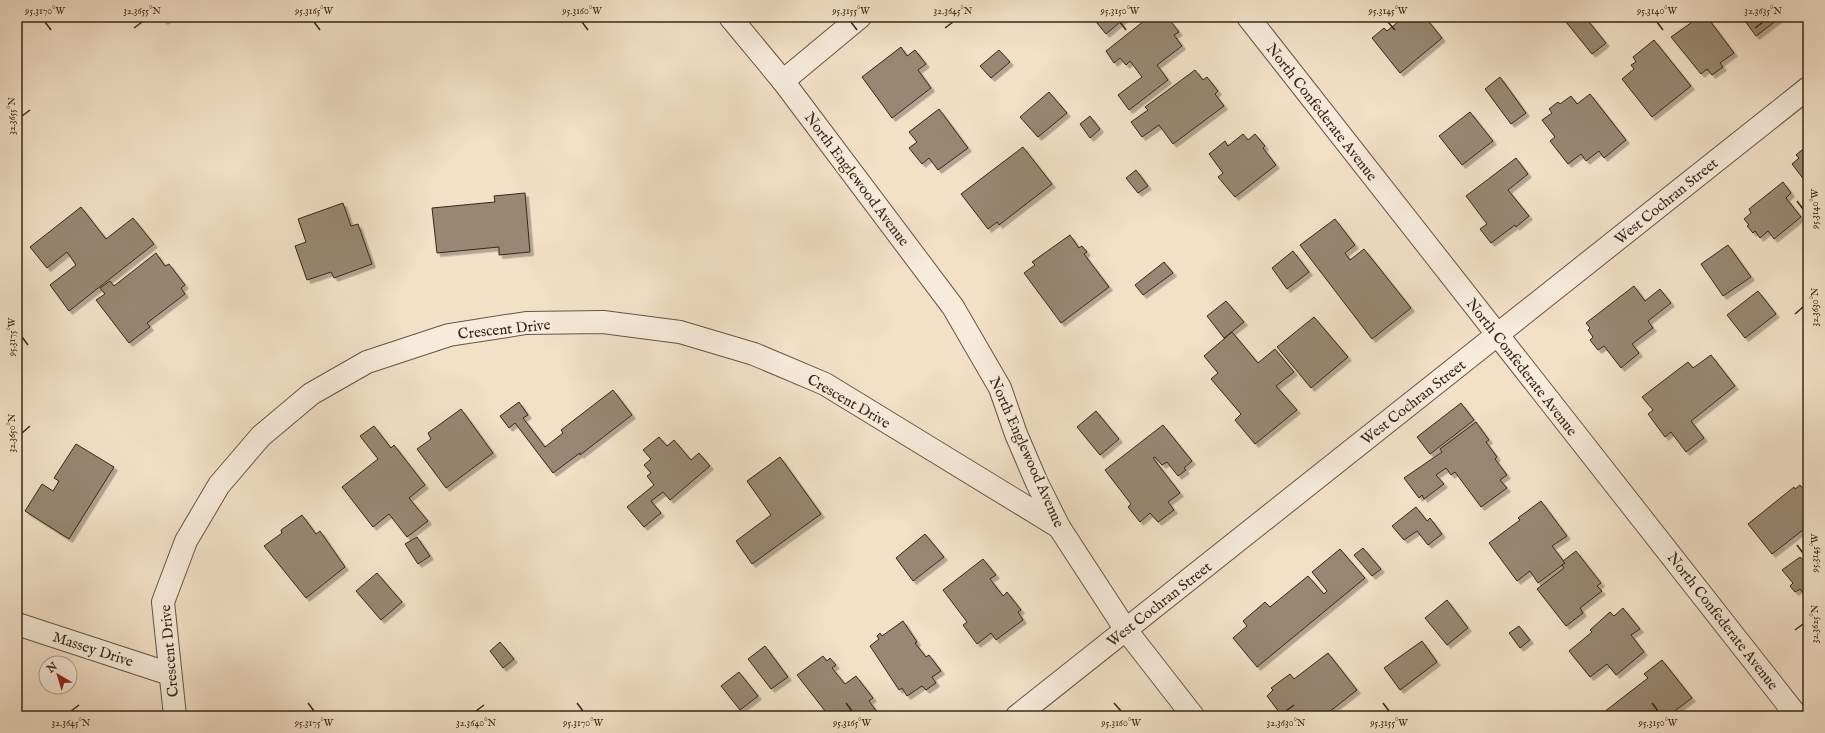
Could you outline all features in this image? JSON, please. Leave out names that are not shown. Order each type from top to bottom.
[{"type":"street","name":"North Englewood Avenue","points":[[730,17],[783,81],[953,307],[1000,388],[1019,441],[1037,483],[1059,527],[1126,630],[1193,716]]},
{"type":"street","points":[[783,81],[860,17]]},
{"type":"street","name":"North Confederate Avenue","points":[[1248,17],[1797,716]]},
{"type":"street","name":"West Cochran Street","points":[[1017,716],[1808,88]]},
{"type":"street","name":"Crescent Drive","points":[[175,716],[163,602],[186,541],[219,485],[261,436],[311,394],[366,362],[449,335],[526,323],[603,322],[680,332],[754,354],[825,384],[1059,527]]},
{"type":"street","name":"Massey Drive","points":[[17,624],[170,674]]},
{"type":"building","points":[[161,17],[170,17],[164,21]]},
{"type":"building","points":[[1092,17],[1126,17],[1106,34]]},
{"type":"building","points":[[1149,17],[1159,17],[1163,22],[1168,18],[1179,32],[1174,35],[1182,46],[1157,65],[1168,80],[1129,110],[1118,95],[1142,77],[1130,61],[1126,65],[1120,58],[1114,63],[1106,51]]},
{"type":"building","points":[[1404,17],[1425,17],[1442,38],[1400,73],[1372,38],[1384,28],[1387,31]]},
{"type":"building","points":[[1573,17],[1585,17],[1606,43],[1592,54],[1566,22]]},
{"type":"building","points":[[1699,17],[1707,17],[1734,53],[1720,63],[1723,67],[1712,75],[1707,69],[1701,74],[1671,37]]},
{"type":"building","points":[[1742,17],[1781,17],[1756,36]]},
{"type":"building","points":[[1654,40],[1691,86],[1652,117],[1622,79],[1634,69],[1631,65],[1636,62],[1633,57]]},
{"type":"building","points":[[901,47],[907,56],[915,50],[926,64],[918,70],[931,88],[892,118],[862,77]]},
{"type":"building","points":[[999,50],[1010,62],[991,78],[980,66]]},
{"type":"building","points":[[1195,70],[1203,80],[1207,77],[1218,91],[1215,94],[1224,106],[1173,144],[1159,125],[1142,137],[1131,122],[1148,110],[1145,107]]},
{"type":"building","points":[[1500,77],[1526,113],[1511,124],[1485,89]]},
{"type":"building","points":[[1049,92],[1067,113],[1038,137],[1020,117]]},
{"type":"building","points":[[1590,94],[1626,140],[1604,158],[1599,151],[1586,161],[1581,154],[1568,164],[1550,141],[1555,137],[1542,120],[1552,113],[1549,109],[1558,102],[1560,104],[1571,96],[1577,104]]},
{"type":"building","points":[[939,109],[968,148],[938,170],[929,158],[922,164],[909,148],[917,142],[909,132]]},
{"type":"building","points":[[1470,112],[1493,141],[1462,165],[1439,136]]},
{"type":"building","points":[[1090,116],[1100,129],[1090,138],[1080,124]]},
{"type":"building","points":[[1243,134],[1248,140],[1255,134],[1265,146],[1263,148],[1276,165],[1235,197],[1218,177],[1223,173],[1209,154],[1225,141],[1228,146]]},
{"type":"building","points":[[1808,145],[1808,179],[1805,181],[1792,164],[1799,158],[1796,155]]},
{"type":"building","points":[[1023,147],[1052,184],[999,225],[997,222],[988,229],[961,194]]},
{"type":"building","points":[[1516,158],[1528,174],[1508,190],[1529,216],[1516,227],[1515,225],[1491,243],[1480,229],[1487,224],[1466,196]]},
{"type":"building","points":[[1136,170],[1148,186],[1138,193],[1126,178]]},
{"type":"building","points":[[1783,182],[1791,193],[1786,198],[1801,217],[1774,239],[1768,231],[1760,238],[1755,231],[1753,233],[1747,226],[1749,225],[1744,219],[1751,213],[1749,209]]},
{"type":"building","points":[[525,193],[530,252],[499,255],[499,247],[437,253],[432,208],[495,202],[494,196]]},
{"type":"building","points":[[343,203],[351,226],[358,224],[372,264],[334,278],[331,272],[307,280],[295,246],[306,242],[298,219]]},
{"type":"building","points":[[81,207],[106,239],[133,218],[154,244],[69,311],[50,285],[76,265],[67,252],[47,268],[30,247]]},
{"type":"building","points":[[1335,219],[1355,245],[1345,253],[1350,260],[1364,249],[1411,308],[1372,339],[1300,245]]},
{"type":"building","points":[[1070,235],[1079,248],[1082,246],[1087,252],[1084,254],[1109,287],[1061,323],[1024,273],[1035,265],[1032,262]]},
{"type":"building","points":[[1728,245],[1751,277],[1723,296],[1701,264]]},
{"type":"building","points":[[1293,251],[1309,272],[1287,289],[1272,268]]},
{"type":"building","points":[[156,253],[165,266],[169,264],[185,285],[181,288],[185,294],[147,323],[150,327],[129,343],[96,300],[105,294],[100,288],[110,281],[114,286]]},
{"type":"building","points":[[1164,262],[1173,273],[1143,295],[1135,285]]},
{"type":"building","points":[[1634,286],[1645,301],[1660,289],[1671,303],[1648,321],[1653,328],[1632,344],[1639,353],[1621,368],[1604,346],[1598,350],[1590,340],[1593,337],[1588,330],[1590,328],[1586,323]]},
{"type":"building","points":[[1758,291],[1776,314],[1745,338],[1727,315]]},
{"type":"building","points":[[1226,301],[1244,322],[1224,338],[1207,316]]},
{"type":"building","points":[[1314,317],[1348,357],[1311,388],[1277,347]]},
{"type":"building","points":[[1232,332],[1258,363],[1275,349],[1294,372],[1276,386],[1297,410],[1255,444],[1235,420],[1241,414],[1211,379],[1218,373],[1204,356]]},
{"type":"building","points":[[1711,355],[1735,386],[1691,421],[1704,438],[1686,452],[1671,432],[1665,437],[1648,414],[1653,410],[1642,397],[1688,362],[1693,368]]},
{"type":"building","points":[[613,390],[632,415],[580,455],[580,453],[553,473],[515,423],[509,428],[500,416],[519,402],[528,415],[523,418],[545,447],[563,433],[561,430]]},
{"type":"building","points":[[1461,403],[1474,420],[1430,454],[1417,437]]},
{"type":"building","points":[[461,409],[493,453],[446,488],[417,449],[431,439],[428,433]]},
{"type":"building","points":[[1096,411],[1119,439],[1100,455],[1077,427]]},
{"type":"building","points":[[1476,422],[1489,440],[1486,442],[1497,457],[1495,459],[1507,475],[1500,480],[1507,488],[1481,507],[1455,472],[1451,475],[1446,468],[1436,475],[1444,484],[1424,499],[1422,495],[1419,498],[1404,478],[1442,452],[1440,449]]},
{"type":"building","points":[[1163,425],[1192,461],[1184,468],[1186,470],[1178,476],[1167,462],[1162,465],[1155,457],[1153,458],[1180,493],[1168,502],[1174,510],[1158,522],[1150,513],[1140,522],[1128,507],[1131,504],[1105,470]]},
{"type":"building","points":[[374,426],[391,448],[394,445],[425,485],[409,498],[428,521],[407,537],[389,514],[373,527],[342,487],[378,459],[360,436]]},
{"type":"building","points":[[659,437],[667,446],[674,440],[691,460],[699,453],[710,466],[670,500],[663,492],[651,501],[661,513],[644,527],[627,507],[654,485],[647,476],[651,473],[644,465],[651,459],[643,450]]},
{"type":"building","points":[[76,444],[114,467],[69,539],[25,511],[42,484],[53,491],[59,481],[54,478]]},
{"type":"building","points":[[780,457],[821,514],[752,564],[736,541],[771,515],[747,481]]},
{"type":"building","points":[[1800,485],[1808,495],[1808,526],[1772,554],[1748,524],[1794,487],[1795,489]]},
{"type":"building","points":[[1541,501],[1567,536],[1552,546],[1565,563],[1538,583],[1530,571],[1517,581],[1489,543],[1520,520],[1518,518]]},
{"type":"building","points":[[1416,507],[1427,521],[1430,518],[1442,534],[1428,545],[1417,531],[1404,540],[1392,526]]},
{"type":"building","points":[[302,515],[316,534],[320,531],[345,567],[306,598],[264,546],[282,533],[281,530]]},
{"type":"building","points":[[925,534],[944,557],[913,581],[896,558]]},
{"type":"building","points":[[417,537],[430,556],[418,564],[405,544]]},
{"type":"building","points":[[1363,548],[1381,569],[1372,576],[1354,555]]},
{"type":"building","points":[[1340,549],[1365,578],[1257,667],[1233,638],[1247,626],[1243,621],[1265,602],[1270,607],[1308,576],[1324,594],[1327,591],[1312,572]]},
{"type":"building","points":[[1576,551],[1601,583],[1597,586],[1602,591],[1580,608],[1583,613],[1566,626],[1537,589],[1564,568],[1562,565],[1565,563],[1563,561]]},
{"type":"building","points":[[1808,556],[1808,600],[1800,589],[1795,592],[1790,586],[1793,583],[1782,570],[1800,557],[1803,560]]},
{"type":"building","points":[[983,559],[996,575],[990,579],[1003,596],[1007,592],[1021,610],[1018,612],[1023,620],[996,640],[991,633],[977,644],[963,625],[967,622],[943,590]]},
{"type":"building","points":[[377,573],[402,602],[381,620],[356,591]]},
{"type":"building","points":[[1447,600],[1468,628],[1447,645],[1425,618]]},
{"type":"building","points":[[1623,608],[1640,629],[1631,635],[1644,652],[1616,675],[1607,664],[1590,677],[1569,651],[1592,632],[1590,630],[1610,612],[1614,616]]},
{"type":"building","points":[[903,621],[917,642],[915,643],[926,657],[929,655],[941,671],[932,677],[936,683],[926,690],[922,686],[907,696],[902,688],[899,690],[870,646],[879,639],[877,636],[880,633],[882,636]]},
{"type":"building","points":[[1519,626],[1530,640],[1520,648],[1509,633]]},
{"type":"building","points":[[1422,641],[1437,662],[1400,690],[1384,668]]},
{"type":"building","points":[[500,642],[514,659],[503,668],[490,651]]},
{"type":"building","points":[[765,646],[788,677],[771,689],[748,659]]},
{"type":"building","points":[[1328,653],[1357,690],[1324,716],[1321,713],[1317,716],[1282,716],[1267,696],[1273,690],[1271,688],[1290,674],[1294,679]]},
{"type":"building","points":[[823,656],[827,661],[830,658],[836,665],[832,668],[845,684],[856,676],[873,698],[869,701],[880,716],[829,716],[797,675]]},
{"type":"building","points":[[1662,660],[1692,698],[1668,716],[1607,716],[1604,712],[1648,678],[1644,674]]},
{"type":"building","points":[[739,672],[758,696],[740,710],[721,686]]}]
